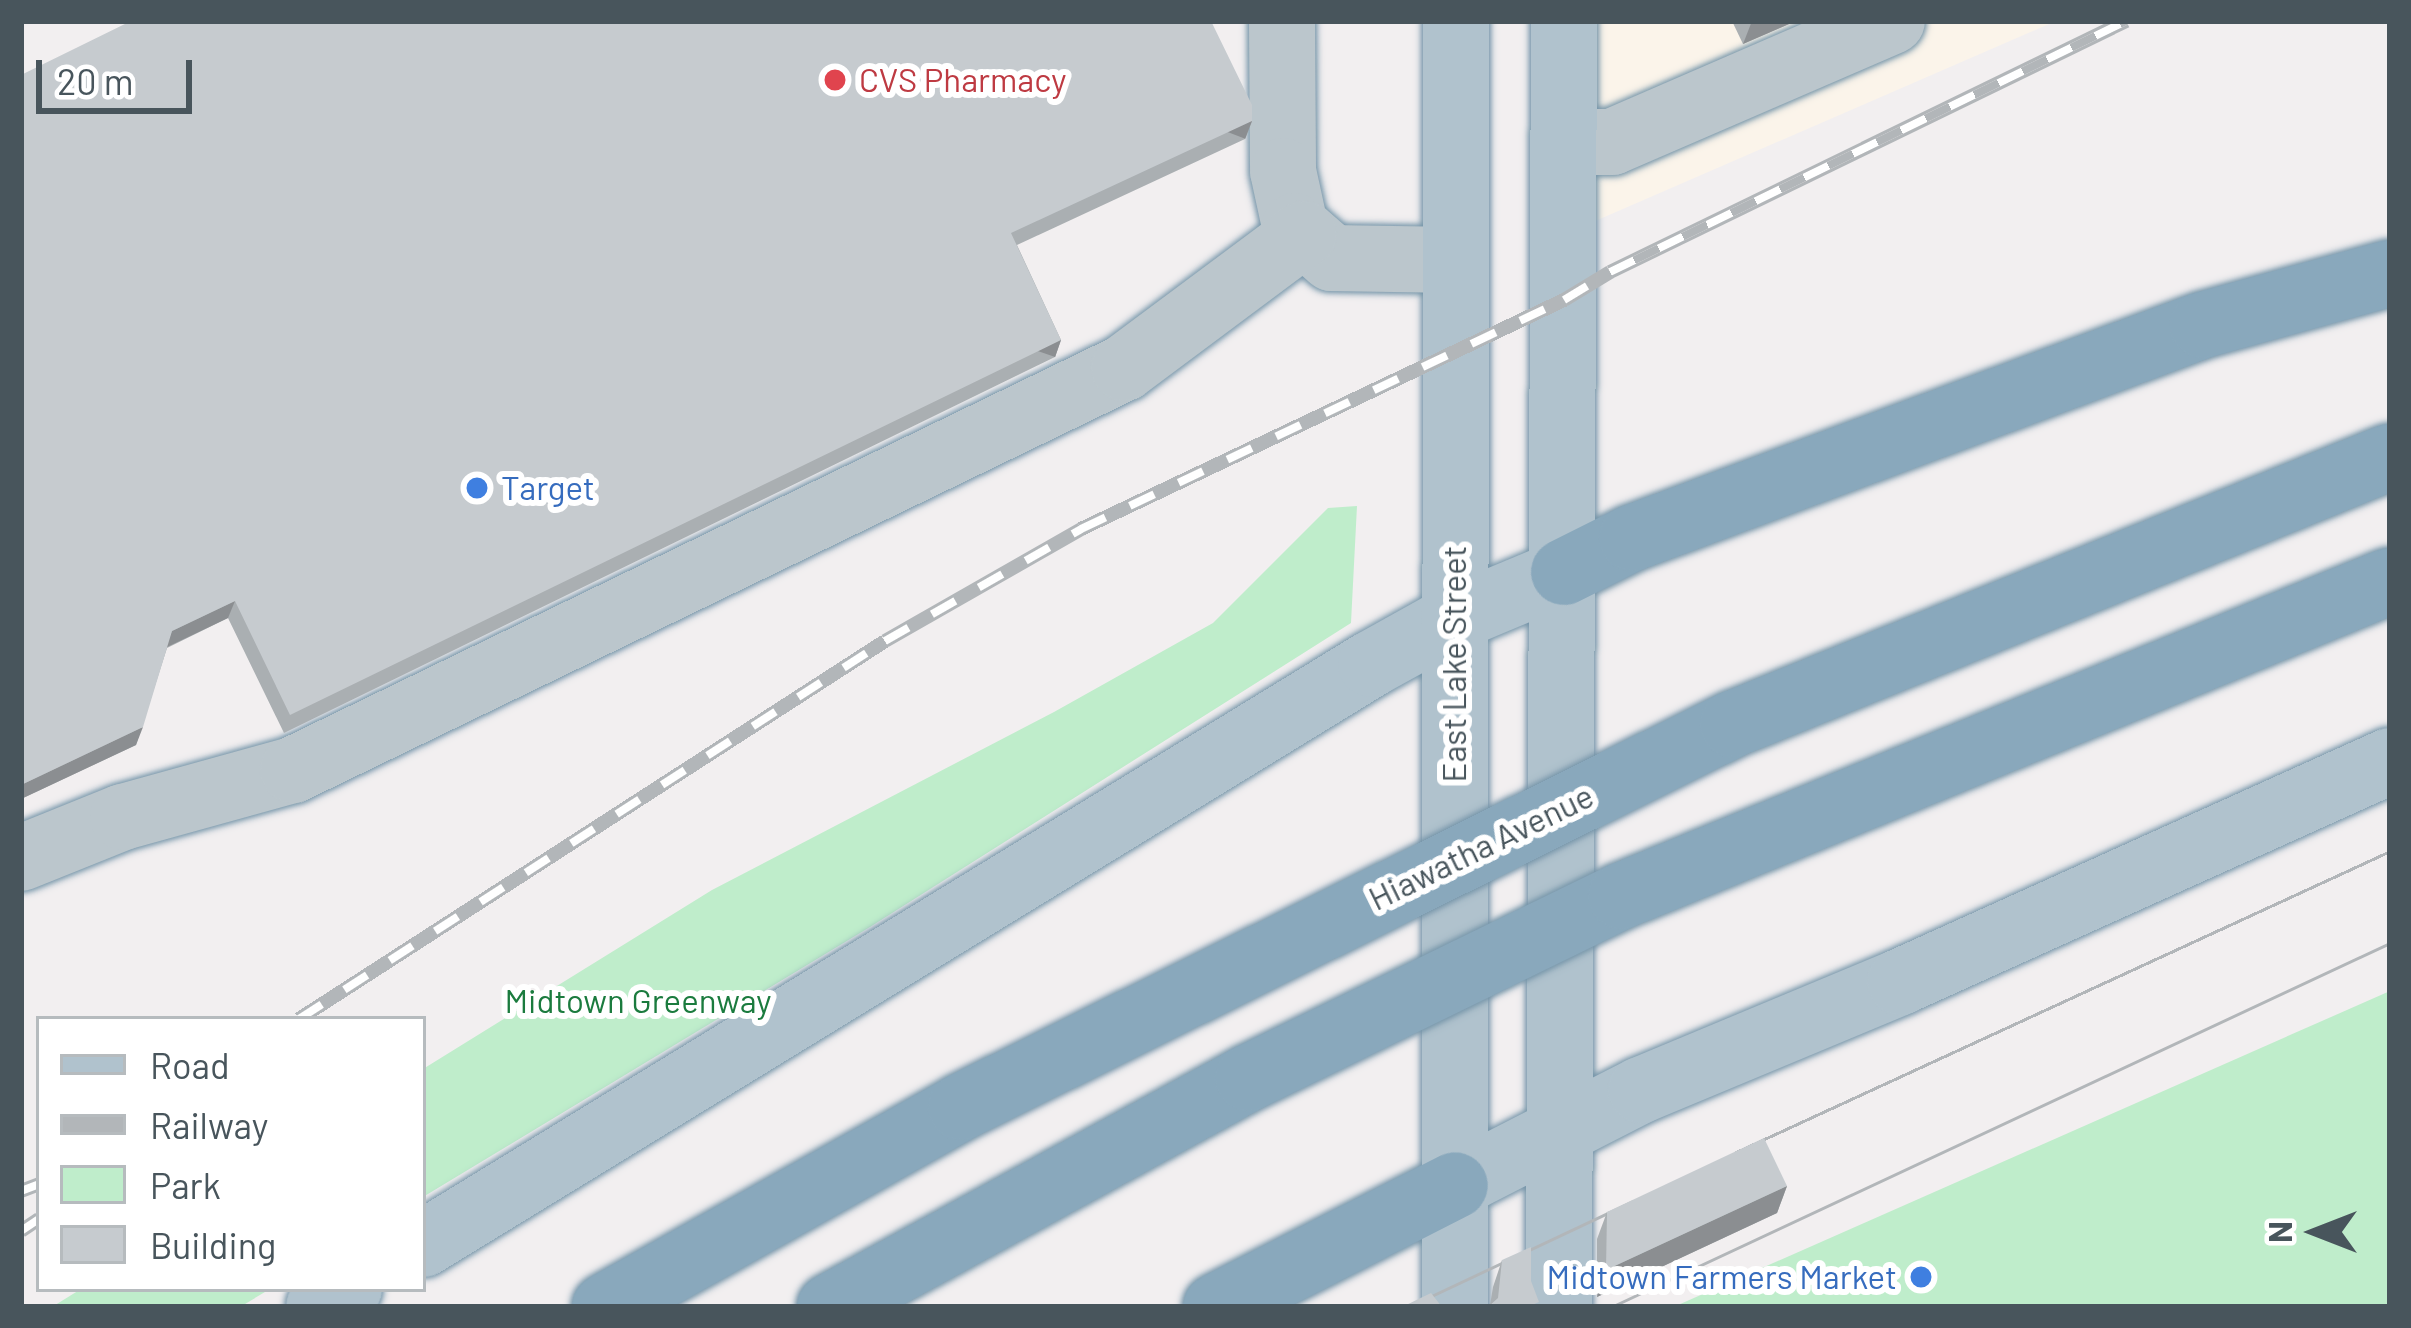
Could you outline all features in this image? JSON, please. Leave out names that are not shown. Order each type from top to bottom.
[{"type":"highway","points":[[1564,572],[1673,522],[2203,326],[2390,273]]},
{"type":"highway","name":"Hiawatha Avenue","points":[[605,1307],[961,1107],[1733,724],[2390,457]]},
{"type":"highway","points":[[830,1307],[1248,1078],[1621,896],[2390,581]]},
{"type":"highway","points":[[1216,1307],[1455,1185]]},
{"type":"main road","name":"East Lake Street","points":[[1455,1307],[1456,21]]},
{"type":"main road","points":[[1559,1307],[1564,21]]},
{"type":"main road","points":[[426,1242],[1256,732],[1454,618],[1564,572]]},
{"type":"main road","points":[[1455,1185],[1559,1129],[2390,761]]},
{"type":"lane","points":[[1282,21],[1283,172],[1295,226],[1332,258],[1455,260]]},
{"type":"lane","points":[[1564,142],[1612,142],[1892,21]]},
{"type":"lane","points":[[21,858],[123,817],[293,770],[1124,368],[1304,234]]},
{"type":"shaded area","points":[[1591,21],[2056,21],[1593,222]]},
{"type":"green space","name":"Midtown Greenway","points":[[1357,506],[1351,623],[870,927],[426,1195],[426,1067],[712,890],[1054,712],[1213,623],[1328,508]]},
{"type":"green space","points":[[2390,991],[2390,1307],[1678,1307],[1678,1305]]},
{"type":"green space","points":[[76,1292],[265,1292],[240,1307],[52,1307]]},
{"type":"building","name":"Target","points":[[131,21],[1211,21],[1252,105],[1252,121],[1011,233],[1061,340],[290,715],[235,601],[172,631],[143,727],[21,785],[21,75]]},
{"type":"building","points":[[1764,1138],[1787,1186],[1606,1270],[1607,1212]]},
{"type":"building","points":[[1531,1247],[1531,1281],[1539,1302],[1527,1307],[1488,1307],[1498,1298],[1502,1260]]},
{"type":"building","points":[[1431,1293],[1442,1307],[1402,1307]]},
{"type":"tram line","points":[[1736,1152],[2390,851]]},
{"type":"tram line","points":[[1611,1307],[2390,943]]},
{"type":"tram line","points":[[1408,1307],[1633,1201]]},
{"type":"railway","points":[[304,1016],[885,641],[1081,529],[1564,300],[1610,272],[2126,21]]},
{"type":"railway","points":[[21,1191],[36,1185]]},
{"type":"railway","points":[[21,1231],[36,1221]]},
{"type":"place","name":"CVS Pharmacy","points":[[835,80]]},
{"type":"place","name":"Target","points":[[477,488]]},
{"type":"place","name":"Midtown Farmers Market","points":[[1921,1277]]}]
